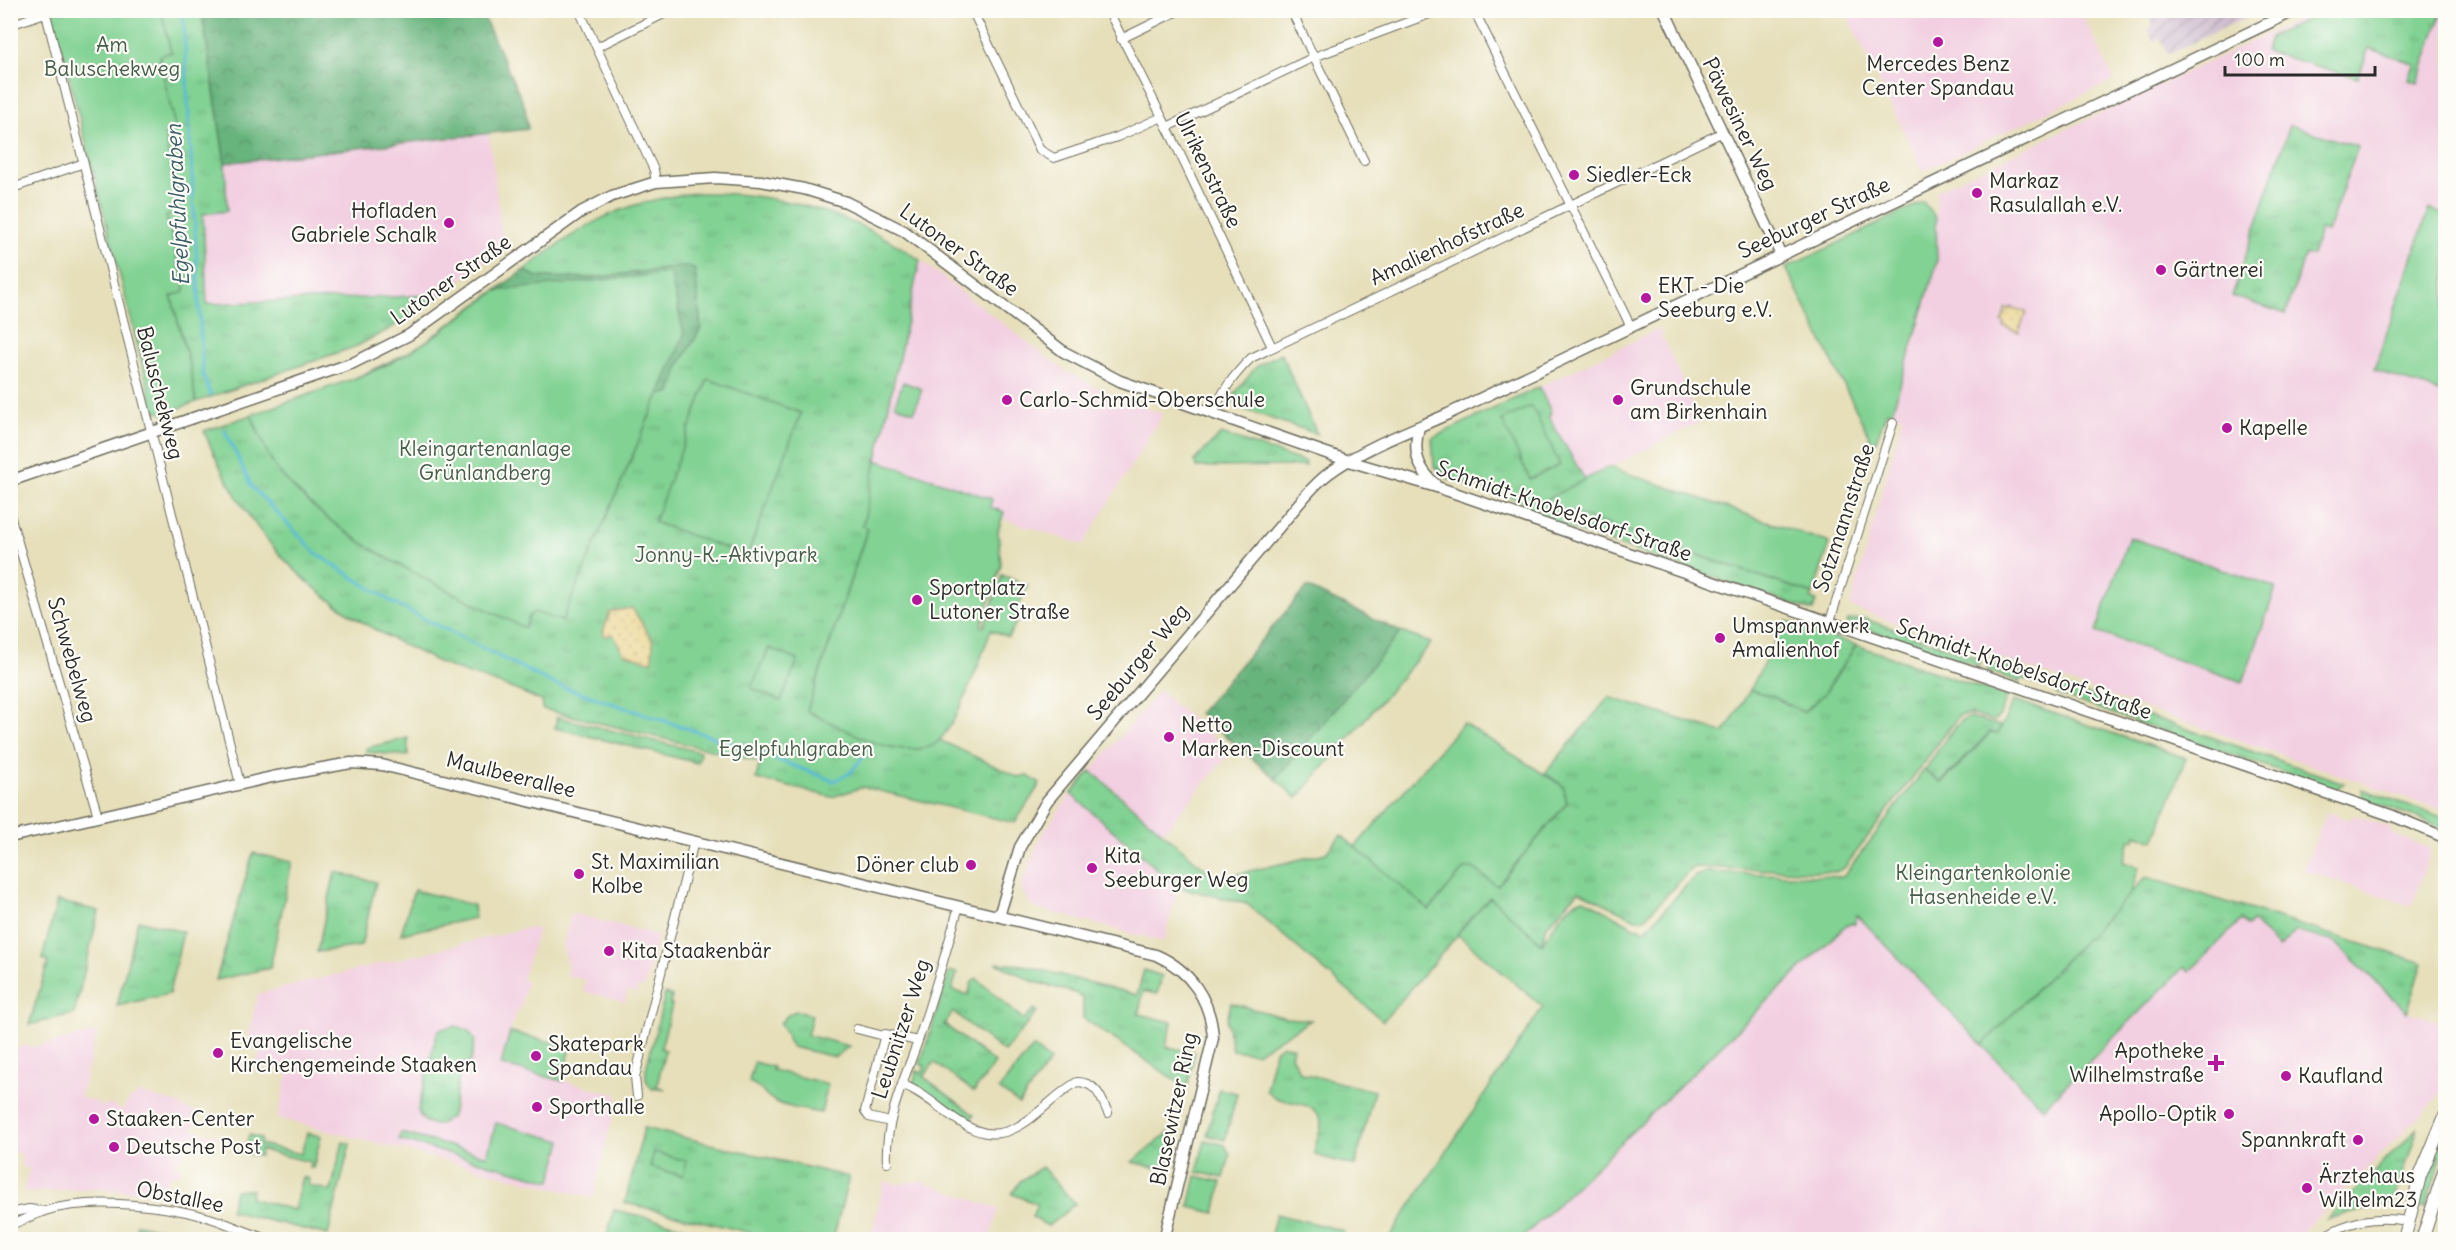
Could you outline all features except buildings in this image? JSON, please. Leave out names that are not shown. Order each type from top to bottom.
[{"type":"main road","points":[[2404,1239],[2420,1176],[2441,1136],[2445,1114]]},
{"type":"main road","points":[[2422,1239],[2445,1165]]},
{"type":"main road","points":[[2407,1221],[2427,1225]]},
{"type":"street","points":[[579,10],[654,170],[656,182]]},
{"type":"street","points":[[597,47],[672,10]]},
{"type":"street","points":[[972,10],[1040,150],[1048,157],[1054,158],[1117,137],[1162,117]]},
{"type":"street","name":"Ulrikenstraße","points":[[1108,10],[1167,127],[1272,347]]},
{"type":"street","points":[[1121,39],[1180,10]]},
{"type":"street","points":[[1291,10],[1364,161]]},
{"type":"street","points":[[1167,127],[1314,57],[1440,10]]},
{"type":"street","points":[[1474,10],[1630,327]]},
{"type":"street","name":"Päwesiner Weg","points":[[1664,10],[1781,255]]},
{"type":"street","name":"Seeburger Straße","points":[[1349,461],[2296,10]]},
{"type":"street","points":[[10,25],[45,12]]},
{"type":"street","name":"Baluschekweg","points":[[45,12],[240,783]]},
{"type":"street","name":"Amalienhofstraße","points":[[1213,414],[1221,394],[1232,377],[1251,358],[1721,133]]},
{"type":"street","points":[[10,189],[84,164]]},
{"type":"street","name":"Lutoner Straße","points":[[10,482],[317,377],[379,352],[409,335],[580,212],[612,196],[656,182],[715,178],[747,179],[789,186],[846,202],[911,235],[1072,357],[1132,386],[1349,461]]},
{"type":"street","name":"Sotzmannstraße","points":[[1829,624],[1893,423]]},
{"type":"street","points":[[1419,427],[1415,451],[1419,464],[1424,475],[1440,488]]},
{"type":"street","name":"Schmidt-Knobelsdorf-Straße","points":[[1349,461],[1440,488],[1829,624],[2392,816],[2445,838]]},
{"type":"street","name":"Seeburger Weg","points":[[999,916],[1011,872],[1024,837],[1055,790],[1280,526],[1320,482],[1349,461]]},
{"type":"street","name":"Schwebelweg","points":[[10,516],[98,816]]},
{"type":"street","name":"Maulbeerallee","points":[[10,837],[240,783],[353,763],[382,765],[999,916]]},
{"type":"street","points":[[637,1096],[635,1077],[694,841]]},
{"type":"street","name":"Leubnitzer Weg","points":[[887,1163],[890,1122],[918,1041],[959,906]]},
{"type":"street","name":"Blasewitzer Ring","points":[[999,916],[1156,955],[1174,964],[1201,993],[1210,1016],[1211,1050],[1164,1239]]},
{"type":"street","points":[[857,1029],[918,1041]]},
{"type":"street","points":[[884,1036],[865,1111],[869,1117],[890,1122]]},
{"type":"street","points":[[903,1085],[921,1092],[969,1129],[988,1136],[1014,1129],[1077,1082],[1087,1082],[1096,1089],[1108,1113]]},
{"type":"street","name":"Obstallee","points":[[10,1213],[29,1209],[45,1211],[106,1204],[142,1205],[228,1224],[240,1232],[270,1239]]},
{"type":"street","name":"Obstallee","points":[[10,1225],[45,1211]]},
{"type":"street","points":[[2318,1239],[2336,1228],[2361,1220],[2386,1218],[2407,1221]]},
{"type":"shaded area","points":[[1845,11],[2098,11],[2084,18],[2114,80],[1923,171]]},
{"type":"shaded area","points":[[2146,11],[2260,11],[2168,54],[2160,38],[2153,41],[2148,29],[2153,26]]},
{"type":"shaded area","points":[[2316,11],[2445,11],[2445,811],[1850,607],[1903,416],[1892,412],[1937,263],[1936,191]]},
{"type":"shaded area","points":[[489,134],[504,248],[440,295],[207,304],[203,214],[227,211],[225,163]]},
{"type":"shaded area","name":"Carlo-Schmid-Oberschule","points":[[920,260],[1065,371],[1116,397],[1163,414],[1083,545],[1002,518],[1004,512],[990,507],[991,499],[876,460]]},
{"type":"shaded area","name":"Grundschule am Birkenhain","points":[[1659,329],[1700,422],[1585,480],[1549,417],[1551,412],[1539,387]]},
{"type":"shaded area","points":[[1159,691],[1231,752],[1163,832],[1091,771]]},
{"type":"shaded area","name":"Kita Seeburger Weg","points":[[1071,794],[1178,887],[1164,942],[1032,907],[1021,889],[1025,875],[1041,836]]},
{"type":"shaded area","points":[[2327,812],[2350,820],[2353,815],[2392,828],[2390,833],[2432,849],[2412,906],[2303,870]]},
{"type":"shaded area","name":"Kita Staakenbär","points":[[571,913],[658,935],[644,987],[639,986],[637,994],[627,991],[625,1002],[583,991],[586,980],[566,975],[568,967],[563,945]]},
{"type":"shaded area","points":[[1857,914],[2043,1108],[2184,967],[2189,971],[2241,920],[2335,942],[2407,1011],[2445,1024],[2445,1083],[2436,1100],[2296,1239],[1521,1240],[1847,925],[1855,923]]},
{"type":"shaded area","points":[[527,928],[538,929],[522,981],[527,982],[519,1013],[515,1012],[502,1065],[618,1095],[593,1198],[277,1118],[288,1073],[256,1065],[260,1050],[246,1047],[258,994]]},
{"type":"shaded area","name":"Staaken-Center","points":[[97,1032],[80,1097],[99,1103],[101,1107],[108,1104],[124,1110],[131,1098],[135,1099],[137,1093],[181,1104],[181,1107],[198,1112],[193,1130],[219,1136],[216,1148],[182,1140],[188,1150],[174,1164],[180,1167],[181,1173],[169,1176],[165,1195],[97,1188],[23,1193],[29,1169],[21,1166],[21,1153],[11,1152],[11,1049],[27,1045],[34,1047]]},
{"type":"shaded area","points":[[884,1181],[897,1184],[922,1181],[998,1209],[990,1239],[885,1240],[871,1236]]},
{"type":"green space","name":"Am Baluschekweg","points":[[52,11],[161,11],[171,52],[159,56],[176,132],[165,135],[180,212],[166,216],[185,288],[184,292],[171,296],[190,367],[196,402],[163,414],[154,409]]},
{"type":"green space","points":[[161,11],[202,11],[225,163],[227,211],[203,214],[207,304],[440,295],[391,328],[357,346],[196,402],[190,367],[171,295],[184,292],[185,288],[166,215],[180,212],[165,134],[176,132],[159,55],[171,52]]},
{"type":"green space","points":[[202,11],[481,11],[525,107],[528,129],[225,163]]},
{"type":"green space","points":[[2327,11],[2442,11],[2418,83],[2409,80],[2414,64],[2369,48],[2358,78],[2265,51],[2271,36]]},
{"type":"green space","points":[[2290,125],[2358,147],[2327,232],[2320,230],[2312,256],[2305,254],[2286,314],[2232,296]]},
{"type":"green space","name":"Jonny-K.-Aktivpark","points":[[697,193],[757,196],[814,208],[868,230],[920,260],[863,525],[868,527],[807,711],[873,742],[909,749],[925,747],[940,740],[1018,777],[1027,775],[1040,784],[1015,823],[863,787],[832,797],[756,779],[760,762],[542,709],[543,702],[434,660],[366,624],[335,604],[281,556],[238,499],[220,467],[204,431],[251,415],[267,452],[280,472],[304,498],[362,543],[427,580],[525,628],[529,616],[535,612],[562,621],[684,335],[683,325],[496,291],[566,239],[611,214],[664,198]]},
{"type":"green space","points":[[1923,202],[1936,218],[1937,263],[1892,412],[1887,411],[1874,446],[1786,268]]},
{"type":"green space","points":[[2429,209],[2445,215],[2445,394],[2374,370]]},
{"type":"green space","points":[[689,266],[695,270],[701,328],[679,366],[671,393],[658,394],[684,335],[673,285],[347,382],[414,350],[524,270],[537,277],[590,278]]},
{"type":"green space","name":"Kleingartenanlage Grünlandberg","points":[[670,273],[684,335],[562,621],[535,612],[529,616],[525,628],[427,580],[362,543],[305,499],[280,473],[267,453],[251,415],[364,375],[393,362],[432,338],[496,291]]},
{"type":"green space","points":[[1281,353],[1317,434],[1237,407],[1232,397],[1256,367]]},
{"type":"green space","points":[[708,379],[801,413],[747,556],[654,522]]},
{"type":"green space","points":[[903,382],[922,389],[914,412],[895,405]]},
{"type":"green space","points":[[1539,387],[1551,412],[1549,417],[1585,480],[1542,502],[1813,594],[1811,599],[1816,601],[1813,611],[1524,513],[1525,502],[1447,478],[1448,474],[1434,467],[1432,438]]},
{"type":"green space","points":[[1532,406],[1560,465],[1530,479],[1502,420]]},
{"type":"green space","points":[[1221,434],[1305,462],[1306,466],[1197,467],[1194,461]]},
{"type":"green space","name":"Sportplatz Lutoner Straße","points":[[876,460],[992,499],[990,507],[1004,512],[998,531],[1001,565],[981,626],[984,627],[1002,575],[1028,586],[1018,607],[1023,611],[1008,637],[991,630],[975,673],[950,726],[941,739],[932,746],[921,749],[893,748],[872,742],[807,711],[868,528],[863,526]]},
{"type":"green space","points":[[1609,467],[1830,543],[1813,594],[1541,502]]},
{"type":"green space","points":[[2129,537],[2276,588],[2243,682],[2096,632]]},
{"type":"green space","points":[[1307,587],[1401,632],[1276,779],[1199,713]]},
{"type":"green space","points":[[1865,619],[1981,659],[1979,666],[1847,623],[1848,620]]},
{"type":"green space","points":[[1786,621],[1856,645],[1824,694],[1803,712],[1772,696],[1750,690]]},
{"type":"green space","points":[[1401,632],[1431,643],[1297,798],[1276,779]]},
{"type":"green space","points":[[1856,645],[2007,697],[2000,715],[1994,721],[1970,714],[1959,716],[1845,867],[1836,872],[1693,867],[1644,919],[1636,919],[1579,891],[1545,928],[1542,944],[1490,898],[1383,1021],[1247,904],[1178,887],[1071,794],[1091,771],[1217,879],[1326,853],[1341,835],[1429,910],[1464,869],[1473,867],[1498,885],[1567,803],[1563,786],[1545,773],[1609,697],[1724,733],[1750,690],[1772,696],[1804,712],[1824,694]]},
{"type":"green space","points":[[769,648],[798,660],[781,701],[751,688]]},
{"type":"green space","points":[[1987,661],[2038,678],[2036,683],[2022,678],[2020,682],[1988,671]]},
{"type":"green space","points":[[2059,685],[2344,783],[2335,790],[2056,694]]},
{"type":"green space","name":"Kleingartenkolonie Hasenheide e.V.","points":[[2014,700],[2186,758],[2154,841],[2136,834],[2134,840],[2130,840],[2123,862],[2139,867],[2131,893],[1982,1045],[1857,915],[1855,923],[1846,925],[1521,1239],[1388,1239],[1543,1007],[1457,934],[1490,897],[1542,944],[1565,911],[1577,901],[1584,899],[1634,927],[1646,930],[1695,876],[1706,872],[1843,877],[1924,770],[1942,783],[1990,733],[1998,734]]},
{"type":"green space","points":[[557,717],[700,752],[698,763],[555,728]]},
{"type":"green space","points":[[1970,717],[2001,726],[1998,734],[1990,732],[1941,782],[1925,770],[1952,732]]},
{"type":"green space","points":[[1463,723],[1563,786],[1567,803],[1497,886],[1473,868],[1464,869],[1429,910],[1355,847]]},
{"type":"green space","points":[[408,738],[408,756],[367,752],[366,748]]},
{"type":"green space","points":[[2362,789],[2445,818],[2445,831],[2424,820],[2365,800]]},
{"type":"green space","points":[[253,853],[292,862],[270,968],[216,980]]},
{"type":"green space","points":[[335,872],[376,882],[361,946],[317,952]]},
{"type":"green space","points":[[2146,877],[2423,963],[2407,1012],[2335,942],[2295,931],[2279,948],[2252,921],[2247,926],[2241,920],[2189,972],[2184,967],[2043,1108],[1982,1045]]},
{"type":"green space","points":[[414,890],[473,905],[475,918],[401,934]]},
{"type":"green space","points":[[57,901],[99,911],[74,1014],[29,1025],[48,962],[42,959]]},
{"type":"green space","points":[[138,920],[183,932],[169,994],[117,1006]]},
{"type":"green space","points":[[996,963],[1022,965],[1137,995],[1144,970],[1162,976],[1157,994],[1143,991],[1139,1014],[1172,1022],[1166,1047],[1195,1052],[1187,1088],[1083,1018],[1083,998],[1075,993],[1032,981]]},
{"type":"green space","points":[[950,971],[957,973],[952,990],[968,995],[972,982],[976,978],[1024,1020],[1034,1009],[1037,1012],[1004,1052],[953,1012],[944,1024],[995,1063],[974,1092],[934,1062],[924,1077],[974,1115],[969,1122],[913,1084],[917,1070],[921,1073],[925,1066],[920,1064]]},
{"type":"green space","points":[[665,994],[672,996],[670,1004],[672,1005],[661,1048],[665,1050],[657,1086],[665,1089],[652,1089],[646,1080],[646,1069]]},
{"type":"green space","points":[[1231,1003],[1286,1018],[1311,1020],[1256,1053],[1232,1050],[1227,1021]]},
{"type":"green space","points":[[796,1011],[812,1015],[807,1035],[849,1046],[835,1057],[792,1047],[780,1023]]},
{"type":"green space","points":[[456,1026],[468,1030],[475,1040],[471,1060],[459,1077],[452,1116],[439,1125],[432,1124],[423,1120],[418,1110],[436,1036],[440,1029]]},
{"type":"green space","name":"Skatepark Spandau","points":[[510,1032],[571,1047],[563,1081],[501,1065]]},
{"type":"green space","points":[[1282,1045],[1293,1047],[1291,1056],[1301,1073],[1374,1091],[1355,1166],[1315,1155],[1315,1145],[1321,1124],[1318,1114],[1306,1106],[1277,1098],[1266,1090],[1275,1051]]},
{"type":"green space","points":[[1033,1047],[1050,1061],[1019,1104],[999,1089]]},
{"type":"green space","points":[[754,1062],[773,1067],[772,1070],[828,1084],[821,1113],[790,1107],[770,1098],[749,1082]]},
{"type":"green space","points":[[1219,1089],[1237,1093],[1225,1140],[1207,1135]]},
{"type":"green space","points":[[496,1123],[562,1141],[551,1181],[399,1140],[401,1133],[487,1156]]},
{"type":"green space","points":[[1176,1127],[1166,1170],[1132,1162]]},
{"type":"green space","points":[[644,1128],[849,1177],[833,1239],[776,1239],[625,1203]]},
{"type":"green space","points":[[2418,1128],[2394,1201],[2326,1220]]},
{"type":"green space","points":[[307,1133],[321,1136],[313,1168],[309,1168],[310,1162],[261,1150],[260,1156],[244,1153],[249,1135],[261,1138],[260,1144],[301,1154]]},
{"type":"green space","points":[[1205,1140],[1225,1145],[1230,1155],[1224,1178],[1197,1172]]},
{"type":"green space","points":[[343,1142],[350,1144],[328,1235],[230,1211],[235,1190],[252,1190],[250,1198],[294,1210],[302,1177],[309,1179],[308,1185],[331,1191]]},
{"type":"green space","points":[[2439,1142],[2445,1147],[2425,1208],[2418,1206]]},
{"type":"green space","points":[[654,1152],[687,1161],[683,1176],[650,1167]]},
{"type":"green space","points":[[1042,1167],[1075,1204],[1048,1226],[1032,1217],[1037,1204],[1012,1194],[1020,1181]]},
{"type":"green space","points":[[1196,1176],[1222,1182],[1215,1213],[1189,1207]]},
{"type":"green space","points":[[614,1210],[683,1226],[682,1234],[666,1239],[606,1239]]},
{"type":"green space","points":[[1276,1214],[1344,1231],[1338,1239],[1270,1239]]},
{"type":"green space","points":[[137,1224],[165,1230],[163,1239],[134,1239]]},
{"type":"sand","points":[[2011,307],[2026,312],[2019,332],[2004,327],[2005,323],[2002,321],[2006,309],[2010,310]]},
{"type":"sand","points":[[632,608],[653,641],[652,662],[623,653],[613,634],[606,637],[603,632],[610,612]]},
{"type":"waterway","name":"Egelpfuhlgraben","points":[[183,10],[203,375],[211,395]]},
{"type":"waterway","name":"Egelpfuhlgraben","points":[[225,431],[252,487],[317,554],[395,604],[554,684],[752,750],[834,781],[850,773],[871,747]]},
{"type":"place","name":"Mercedes Benz Center Spandau","points":[[1938,42]]},
{"type":"place","name":"Siedler-Eck","points":[[1574,175]]},
{"type":"place","name":"Markaz Rasulallah e.V.","points":[[1977,193]]},
{"type":"place","name":"Hofladen Gabriele Schalk","points":[[449,223]]},
{"type":"place","name":"Gärtnerei","points":[[2161,270]]},
{"type":"place","name":"EKT - Die Seeburg e.V.","points":[[1646,298]]},
{"type":"place","name":"Carlo-Schmid-Oberschule","points":[[1007,400]]},
{"type":"place","name":"Grundschule am Birkenhain","points":[[1618,400]]},
{"type":"place","name":"Kapelle","points":[[2227,428]]},
{"type":"place","name":"Sportplatz Lutoner Straße","points":[[917,600]]},
{"type":"place","name":"Umspannwerk Amalienhof","points":[[1720,638]]},
{"type":"place","name":"Netto Marken-Discount","points":[[1169,737]]},
{"type":"place","name":"Döner club","points":[[971,865]]},
{"type":"place","name":"Kita Seeburger Weg","points":[[1092,868]]},
{"type":"place","name":"St. Maximilian Kolbe","points":[[579,874]]},
{"type":"place","name":"Kita Staakenbär","points":[[609,951]]},
{"type":"place","name":"Evangelische Kirchengemeinde Staaken","points":[[218,1053]]},
{"type":"place","name":"Skatepark Spandau","points":[[536,1056]]},
{"type":"place","name":"Apotheke Wilhelmstraße","points":[[2216,1063]]},
{"type":"place","name":"Kaufland","points":[[2286,1076]]},
{"type":"place","name":"Sporthalle","points":[[537,1107]]},
{"type":"place","name":"Apollo-Optik","points":[[2229,1114]]},
{"type":"place","name":"Staaken-Center","points":[[94,1119]]},
{"type":"place","name":"Spannkraft","points":[[2358,1140]]},
{"type":"place","name":"Deutsche Post","points":[[114,1147]]},
{"type":"place","name":"Ärztehaus Wilhelm23","points":[[2307,1188]]}]
